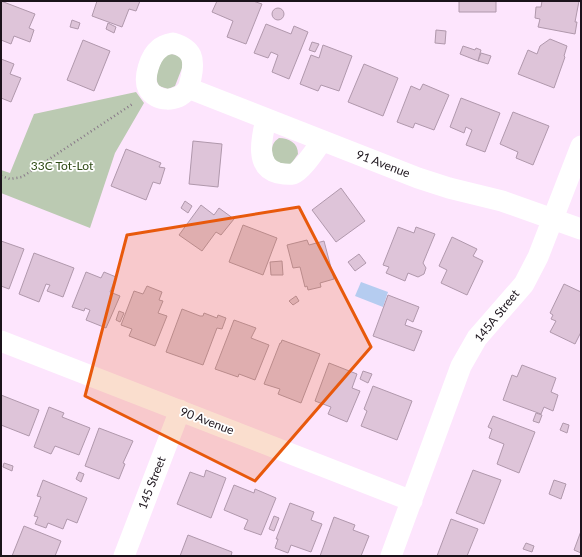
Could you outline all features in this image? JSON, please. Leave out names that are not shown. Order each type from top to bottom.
[{"type":"street","points":[[173,43],[183,46],[190,52],[193,60],[188,88],[182,94],[173,99],[161,99],[151,93],[146,83],[147,72],[153,56],[158,49],[173,43]]},
{"type":"street","name":"91 Avenue","points":[[188,88],[418,178],[449,188],[502,201],[581,229]]},
{"type":"street","points":[[266,119],[262,139],[262,157],[267,167],[274,172],[284,175],[294,173],[302,166],[322,141]]},
{"type":"street","name":"145A Street","points":[[392,556],[462,366],[477,338],[524,284],[538,257],[581,146]]},
{"type":"street","name":"90 Avenue","points":[[1,341],[412,501]]},
{"type":"street","name":"145 Street","points":[[124,556],[180,410]]},
{"type":"path","points":[[1,176],[10,179],[22,177],[151,93]]},
{"type":"highlighted area","points":[[299,207],[371,347],[255,481],[85,396],[127,235]]},
{"type":"green space","points":[[170,54],[178,55],[183,61],[175,86],[168,89],[159,86],[157,82],[157,75],[164,56]]},
{"type":"green space","name":"33C Tot-Lot","points":[[136,92],[144,103],[115,153],[90,228],[1,193],[1,170],[10,173],[34,114]]},
{"type":"green space","points":[[279,138],[289,140],[295,144],[298,150],[298,154],[291,164],[284,165],[273,160],[273,145]]},
{"type":"water","points":[[361,282],[388,292],[383,307],[355,296]]},
{"type":"building","points":[[1,1],[35,14],[29,28],[34,30],[30,42],[14,36],[11,44],[1,40]]},
{"type":"building","points":[[97,1],[140,1],[136,11],[129,9],[122,27],[92,16]]},
{"type":"building","points":[[217,1],[253,1],[262,4],[246,44],[227,37],[233,21],[212,12]]},
{"type":"building","points":[[459,1],[496,1],[496,12],[459,12]]},
{"type":"building","points":[[542,1],[579,1],[575,22],[577,22],[575,34],[538,27],[540,19],[535,18],[536,7],[541,7]]},
{"type":"building","points":[[276,8],[280,8],[284,14],[280,20],[276,20],[272,16],[272,12]]},
{"type":"building","points":[[72,20],[80,23],[78,29],[70,27]]},
{"type":"building","points":[[108,23],[116,27],[114,33],[106,29]]},
{"type":"building","points":[[266,24],[291,34],[294,26],[308,32],[289,79],[272,72],[278,55],[271,52],[268,58],[254,53]]},
{"type":"building","points":[[436,30],[446,31],[445,44],[435,43]]},
{"type":"building","points":[[550,39],[567,46],[565,57],[554,88],[518,74],[528,50],[537,54],[540,46]]},
{"type":"building","points":[[83,40],[110,51],[94,91],[67,80]]},
{"type":"building","points":[[312,42],[319,44],[315,52],[309,50]]},
{"type":"building","points":[[323,45],[352,56],[339,91],[321,85],[318,91],[300,84],[311,55],[319,58]]},
{"type":"building","points":[[463,46],[475,50],[476,48],[481,50],[478,61],[460,54]]},
{"type":"building","points":[[481,53],[491,56],[488,64],[478,61]]},
{"type":"building","points":[[1,59],[14,64],[10,74],[21,78],[11,102],[1,98]]},
{"type":"building","points":[[364,64],[398,78],[383,116],[348,102]]},
{"type":"building","points":[[423,84],[449,95],[434,130],[415,123],[413,128],[397,122],[411,86],[420,90]]},
{"type":"building","points":[[461,98],[500,113],[485,152],[466,145],[472,130],[466,127],[464,133],[450,127]]},
{"type":"building","points":[[513,112],[549,126],[533,165],[516,158],[518,152],[500,144]]},
{"type":"building","points":[[193,141],[222,144],[218,187],[189,184]]},
{"type":"building","points":[[126,149],[161,163],[159,167],[165,168],[160,184],[153,182],[146,200],[111,186]]},
{"type":"building","points":[[341,188],[365,221],[336,242],[312,210]]},
{"type":"building","points":[[185,201],[192,206],[188,213],[181,208]]},
{"type":"building","points":[[201,205],[214,215],[219,208],[234,219],[221,235],[216,232],[202,251],[179,235]]},
{"type":"building","points":[[243,225],[277,238],[263,275],[229,262]]},
{"type":"building","points":[[398,227],[414,233],[416,227],[435,234],[423,263],[426,268],[424,274],[418,277],[408,273],[405,281],[386,273],[389,267],[383,265]]},
{"type":"building","points":[[452,237],[477,249],[473,256],[483,261],[467,295],[441,283],[447,270],[439,266]]},
{"type":"building","points":[[307,240],[309,245],[324,241],[334,279],[320,283],[321,287],[308,290],[307,286],[305,287],[300,267],[293,268],[287,245]]},
{"type":"building","points":[[1,241],[24,249],[9,289],[1,286]]},
{"type":"building","points":[[34,253],[74,268],[63,297],[47,291],[50,285],[46,284],[39,302],[19,294]]},
{"type":"building","points":[[359,254],[366,263],[355,271],[348,262]]},
{"type":"building","points":[[282,261],[283,275],[271,275],[270,262]]},
{"type":"building","points":[[86,272],[101,278],[104,272],[116,277],[110,292],[120,296],[106,328],[86,320],[90,310],[85,308],[84,311],[72,307]]},
{"type":"building","points":[[564,284],[581,292],[581,332],[575,344],[550,332],[556,321],[551,319],[553,315],[550,313]]},
{"type":"building","points":[[147,286],[162,292],[159,300],[163,301],[158,313],[167,316],[155,346],[129,336],[132,329],[121,325],[134,291],[143,294]]},
{"type":"building","points":[[388,295],[419,307],[413,322],[407,319],[405,325],[422,331],[414,351],[373,336]]},
{"type":"building","points":[[296,296],[299,301],[293,305],[289,301]]},
{"type":"building","points":[[182,309],[200,316],[203,316],[204,313],[217,318],[218,315],[226,318],[222,329],[217,328],[203,365],[166,352]]},
{"type":"building","points":[[119,311],[124,313],[120,322],[116,320]]},
{"type":"building","points":[[234,320],[256,328],[251,338],[269,345],[255,380],[239,374],[238,377],[215,369]]},
{"type":"building","points":[[282,340],[320,354],[301,403],[278,394],[280,389],[264,384]]},
{"type":"building","points":[[329,363],[357,374],[352,388],[360,391],[347,422],[328,414],[331,407],[315,401]]},
{"type":"building","points":[[522,365],[556,378],[551,392],[558,395],[553,411],[544,407],[541,414],[503,400],[512,375],[517,377]]},
{"type":"building","points":[[363,371],[372,374],[368,383],[360,379]]},
{"type":"building","points":[[373,386],[412,401],[397,440],[361,426],[367,411],[364,409]]},
{"type":"building","points":[[1,395],[39,410],[29,436],[1,425]]},
{"type":"building","points":[[49,407],[64,413],[62,417],[90,428],[79,455],[55,446],[51,454],[34,447]]},
{"type":"building","points":[[536,413],[542,415],[539,423],[533,421]]},
{"type":"building","points":[[493,416],[535,432],[519,473],[497,464],[504,444],[489,438],[492,429],[488,427]]},
{"type":"building","points":[[563,423],[569,425],[567,433],[560,430]]},
{"type":"building","points":[[99,428],[133,441],[123,463],[125,464],[119,479],[85,466]]},
{"type":"building","points":[[4,463],[13,466],[12,471],[3,467]]},
{"type":"building","points":[[206,470],[226,478],[211,518],[177,504],[190,472],[204,477]]},
{"type":"building","points":[[473,470],[501,480],[484,524],[456,513]]},
{"type":"building","points":[[79,472],[84,474],[81,482],[76,479]]},
{"type":"building","points":[[43,480],[87,498],[77,523],[67,519],[63,529],[48,523],[46,528],[35,524],[38,517],[34,516],[41,497],[37,496]]},
{"type":"building","points":[[554,480],[566,484],[561,499],[549,494]]},
{"type":"building","points":[[234,485],[254,493],[255,489],[276,498],[261,535],[244,529],[248,520],[224,510]]},
{"type":"building","points":[[290,503],[314,512],[311,520],[322,524],[311,552],[291,545],[288,553],[275,548],[278,539],[276,539]]},
{"type":"building","points":[[274,516],[279,518],[274,531],[269,529]]},
{"type":"building","points":[[334,517],[355,525],[353,530],[369,536],[361,556],[320,556]]},
{"type":"building","points":[[451,519],[478,529],[467,556],[437,556]]},
{"type":"building","points":[[24,526],[61,541],[55,556],[12,556]]},
{"type":"building","points":[[581,531],[581,553],[574,550]]},
{"type":"building","points":[[188,535],[232,552],[231,556],[180,556]]},
{"type":"building","points":[[526,543],[534,546],[532,552],[523,549]]}]
